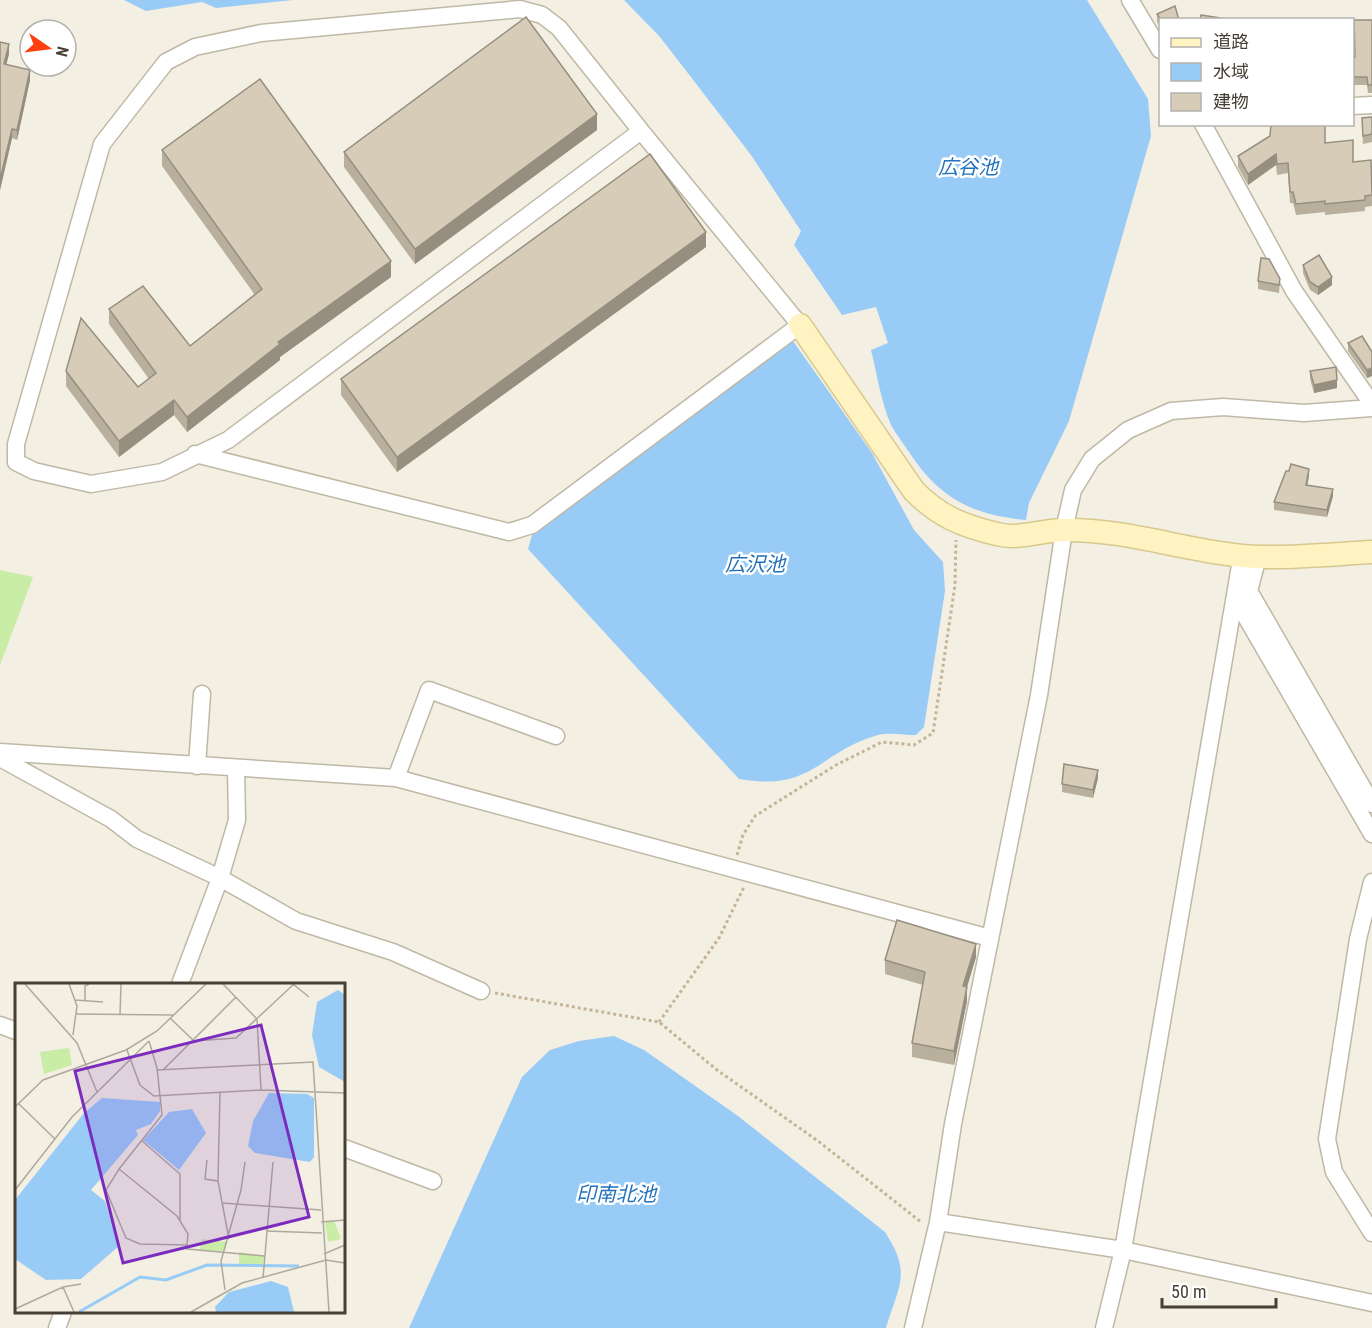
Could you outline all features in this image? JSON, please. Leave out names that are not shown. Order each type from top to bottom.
[{"type":"street","points":[[1130,0],[1159,47]]},
{"type":"street","points":[[641,131],[228,440],[162,472],[91,484],[34,471],[8,461],[16,444],[102,144],[166,62],[195,47],[261,33],[520,9],[542,15],[559,28],[800,325],[914,491],[935,512],[956,522],[1001,535],[1033,536],[1064,530],[1154,540],[1250,556],[1372,552]]},
{"type":"street","points":[[1354,106],[1372,105]]},
{"type":"street","points":[[1204,126],[1294,291],[1372,404]]},
{"type":"street","points":[[195,454],[508,532],[532,525],[800,325]]},
{"type":"street","points":[[913,1328],[938,1222],[952,1124],[1039,695],[1064,530],[1073,490],[1092,459],[1128,429],[1172,411],[1223,407],[1304,413],[1372,408]]},
{"type":"street","points":[[1104,1328],[1123,1250],[1234,598],[1250,556]]},
{"type":"street","points":[[1250,556],[1249,591],[1372,804]]},
{"type":"street","points":[[1234,598],[1372,834]]},
{"type":"street","points":[[396,778],[429,690],[556,736]]},
{"type":"street","points":[[197,766],[202,694]]},
{"type":"street","points":[[0,752],[396,778],[990,938]]},
{"type":"street","points":[[0,758],[111,819],[137,839],[220,878],[296,921],[393,952],[481,991]]},
{"type":"street","points":[[180,983],[220,878],[237,820],[236,769]]},
{"type":"street","points":[[1372,882],[1358,939],[1327,1139],[1334,1172],[1372,1233]]},
{"type":"street","points":[[0,1025],[15,1031]]},
{"type":"street","points":[[345,1148],[434,1181]]},
{"type":"street","points":[[938,1222],[1123,1250],[1372,1303]]},
{"type":"street","points":[[57,1328],[62,1313]]},
{"type":"path","points":[[659,1022],[719,938],[746,884],[734,869],[743,835],[755,816],[836,765],[882,742],[914,745],[933,733],[955,585],[956,522]]},
{"type":"path","points":[[481,991],[659,1022],[717,1070],[818,1141],[919,1222],[938,1222]]},
{"type":"green space","points":[[0,570],[33,577],[0,665]]},
{"type":"water","points":[[124,0],[293,0],[216,8],[202,2],[146,11]]},
{"type":"water","name":"広谷池","points":[[624,0],[1087,0],[1148,99],[1151,136],[1069,421],[1029,503],[1026,520],[989,514],[958,501],[932,481],[920,468],[891,425],[882,397],[871,350],[888,343],[876,307],[842,315],[794,245],[801,231],[751,155],[660,37]]},
{"type":"water","name":"広沢池","points":[[793,341],[872,453],[914,530],[943,562],[945,591],[924,727],[916,735],[878,735],[858,742],[800,775],[784,780],[764,782],[739,779],[528,549],[533,532]]},
{"type":"water","name":"印南北池","points":[[614,1036],[644,1050],[738,1116],[885,1232],[901,1269],[899,1289],[886,1328],[409,1328],[522,1077],[550,1050],[579,1041]]},
{"type":"building","points":[[1175,6],[1178,18],[1160,18],[1157,14]]},
{"type":"building","points":[[1201,15],[1220,18],[1200,18]]},
{"type":"building","points":[[526,17],[597,114],[415,249],[344,152]]},
{"type":"building","points":[[1354,20],[1372,20],[1372,85],[1368,85],[1367,77],[1354,77]]},
{"type":"building","points":[[0,42],[9,44],[4,64],[18,67],[18,78],[28,78],[17,130],[12,129],[0,180]]},
{"type":"building","points":[[260,79],[391,261],[278,342],[280,344],[187,417],[174,400],[119,441],[66,371],[81,318],[138,387],[156,373],[109,309],[143,286],[190,346],[262,289],[162,150]]},
{"type":"building","points":[[1372,117],[1372,134],[1363,136],[1362,118]]},
{"type":"building","points":[[1271,126],[1325,126],[1325,143],[1353,140],[1353,162],[1371,160],[1372,195],[1365,196],[1365,200],[1296,204],[1293,192],[1290,192],[1288,163],[1277,164],[1276,154],[1248,174],[1238,156],[1270,136]]},
{"type":"building","points":[[650,154],[706,232],[397,457],[341,379]]},
{"type":"building","points":[[1319,255],[1332,277],[1318,287],[1310,282],[1303,265]]},
{"type":"building","points":[[1261,258],[1269,259],[1280,279],[1279,285],[1258,281]]},
{"type":"building","points":[[1362,336],[1372,352],[1372,368],[1367,370],[1348,343]]},
{"type":"building","points":[[1336,367],[1337,380],[1314,385],[1310,371]]},
{"type":"building","points":[[1291,464],[1309,469],[1306,485],[1333,489],[1327,510],[1274,502]]},
{"type":"building","points":[[1064,764],[1098,770],[1093,790],[1062,784]]},
{"type":"building","points":[[897,920],[976,944],[963,986],[967,987],[954,1051],[912,1043],[925,972],[885,960]]}]
